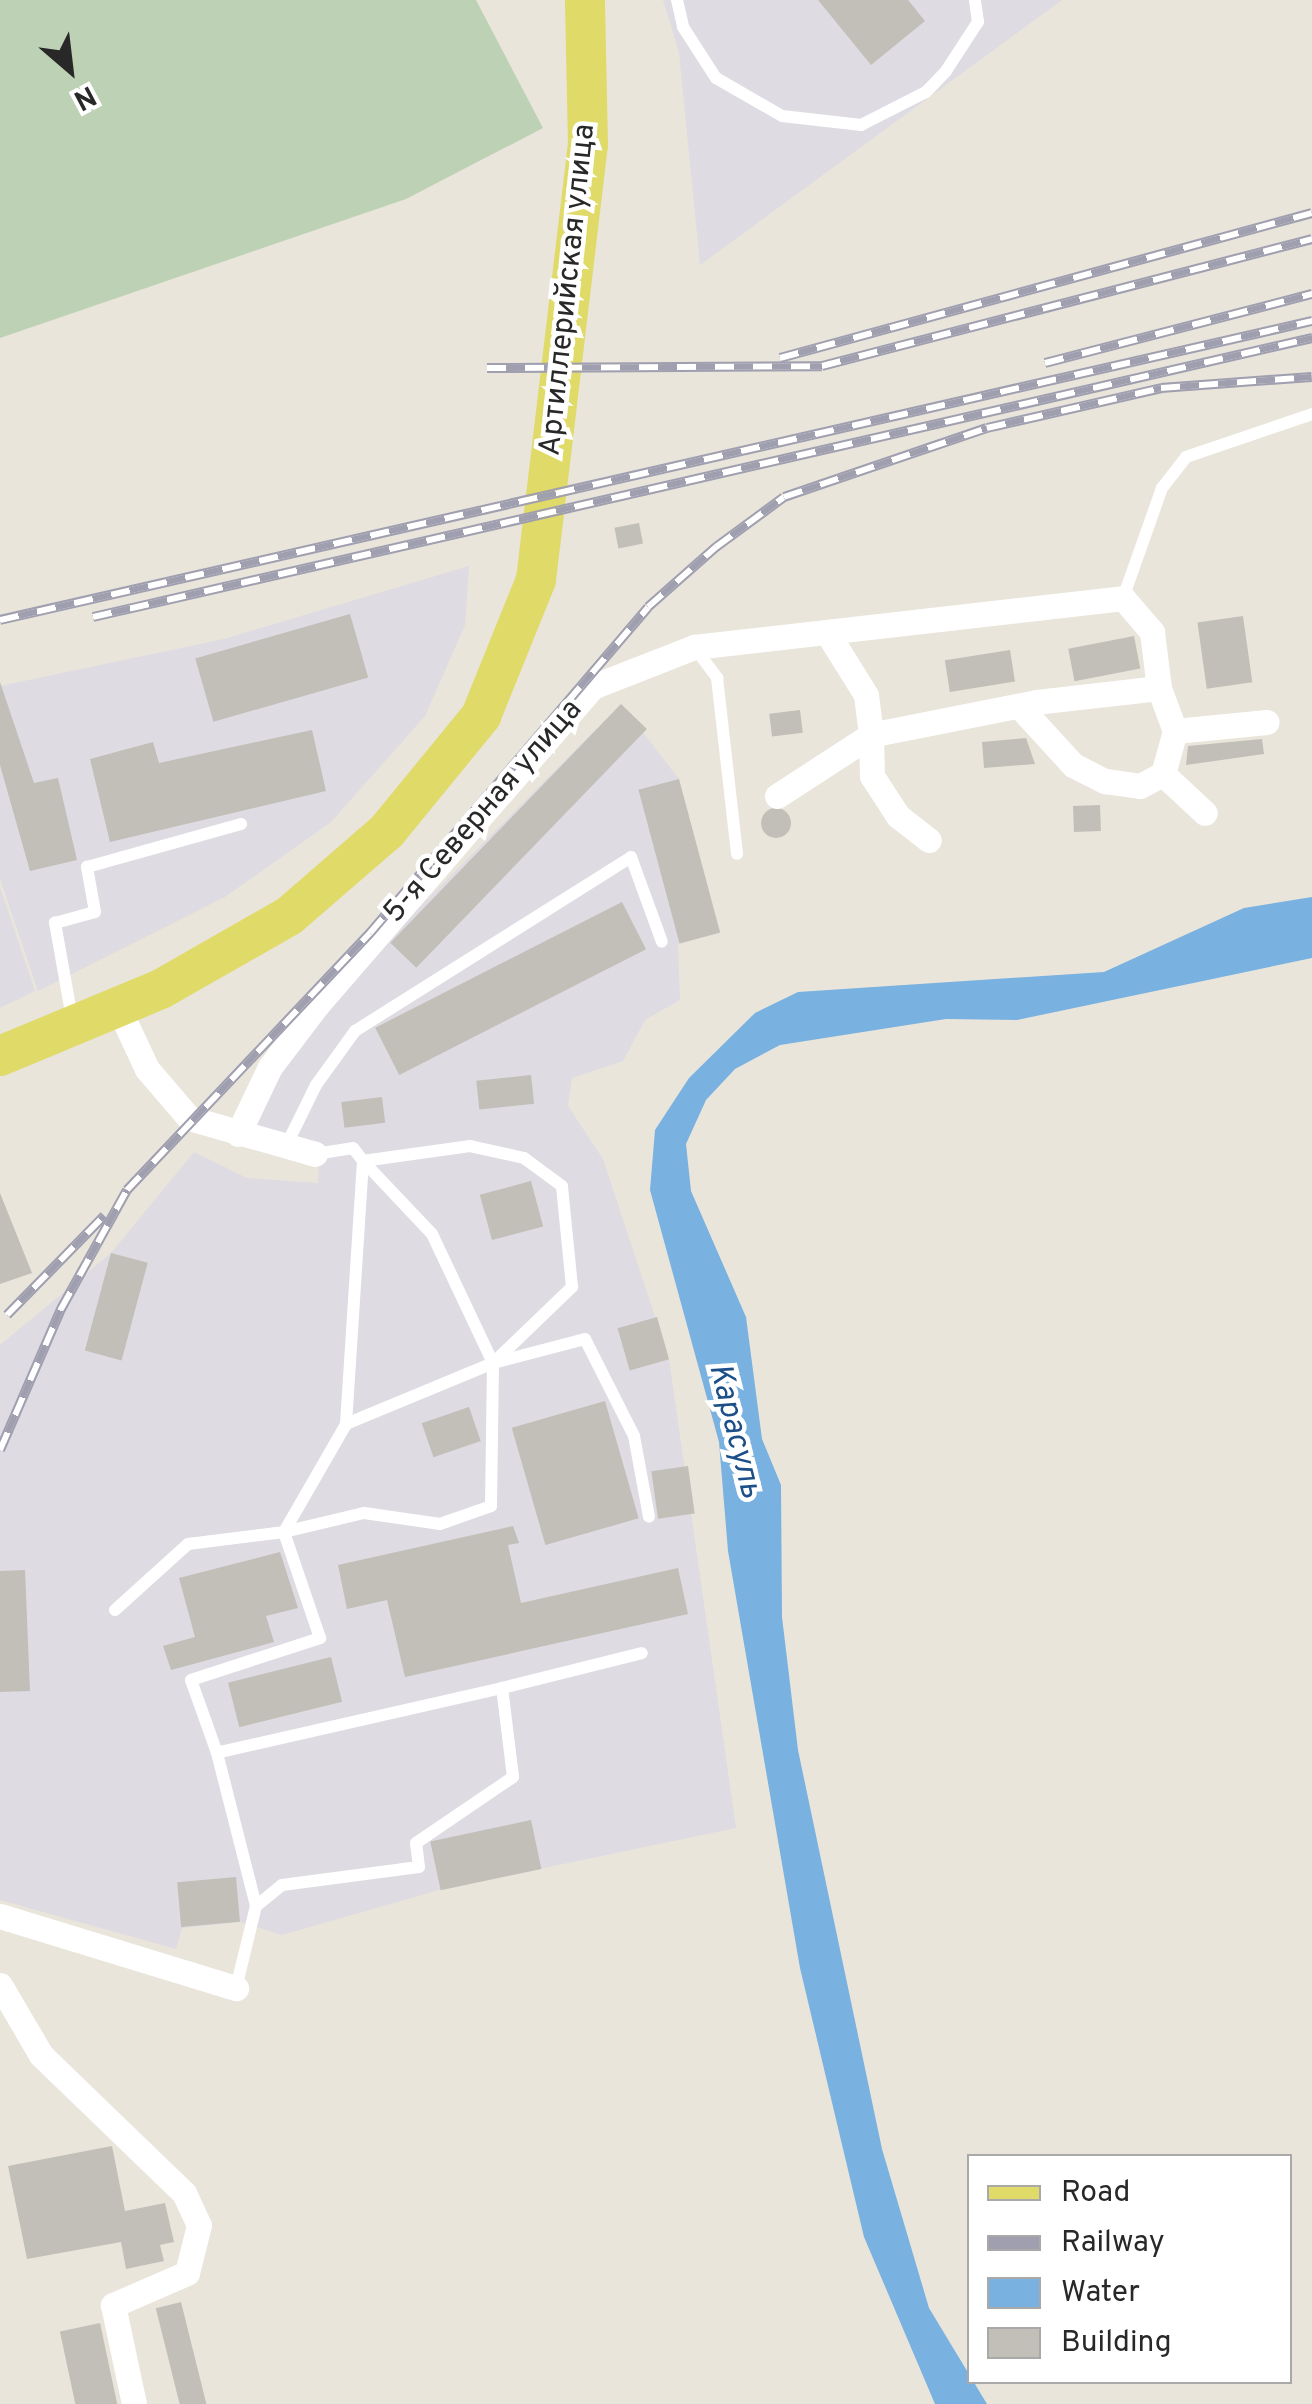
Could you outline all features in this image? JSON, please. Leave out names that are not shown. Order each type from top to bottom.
[{"type":"main road","name":"Артиллерийская улица","points":[[0,1056],[118,1007],[288,916],[387,831],[481,716],[536,580],[588,145],[585,0]]},
{"type":"street","name":"5-я Северная улица","points":[[238,1134],[270,1067],[316,1005],[592,687],[694,647],[1123,598]]},
{"type":"street","points":[[1019,706],[1073,765],[1106,781],[1140,786],[1164,774],[1175,732],[1158,688],[1152,632],[1123,598]]},
{"type":"street","points":[[828,634],[866,695],[872,776],[898,816],[929,840]]},
{"type":"street","points":[[778,796],[871,735],[1019,706],[1158,688]]},
{"type":"street","points":[[1175,732],[1268,722]]},
{"type":"street","points":[[1164,774],[1205,813]]},
{"type":"street","points":[[118,1007],[147,1069],[189,1118],[315,1154]]},
{"type":"street","points":[[0,1916],[236,1988]]},
{"type":"street","points":[[0,1984],[41,2055],[184,2193],[199,2225],[187,2273],[113,2305],[134,2404]]},
{"type":"lane","points":[[676,0],[716,78],[782,116],[830,125],[861,125],[926,92],[969,41],[978,22],[975,0]]},
{"type":"lane","points":[[1123,598],[1162,488],[1186,457],[1312,414]]},
{"type":"lane","points":[[694,647],[717,678],[737,854]]},
{"type":"lane","points":[[74,1025],[55,922],[95,912],[87,867],[242,824]]},
{"type":"lane","points":[[286,1146],[316,1085],[356,1031],[631,857],[662,942]]},
{"type":"lane","points":[[363,1161],[470,1146],[524,1158],[562,1186],[572,1287],[493,1363]]},
{"type":"lane","points":[[115,1610],[188,1544],[284,1532],[364,1513],[440,1524],[491,1506],[493,1363],[432,1234],[352,1148],[315,1154]]},
{"type":"lane","points":[[236,1988],[256,1906],[217,1753],[191,1680],[320,1638],[284,1532],[346,1424],[363,1161]]},
{"type":"lane","points":[[346,1424],[493,1363],[585,1339],[634,1436],[649,1517]]},
{"type":"lane","points":[[217,1753],[642,1653]]},
{"type":"lane","points":[[256,1906],[282,1885],[420,1867],[416,1843],[512,1777],[502,1688]]},
{"type":"shaded area","points":[[663,0],[1062,0],[700,265],[679,52]]},
{"type":"shaded area","points":[[469,566],[465,625],[425,716],[331,822],[225,897],[38,991],[0,879],[0,686],[224,639]]},
{"type":"shaded area","points":[[621,704],[679,779],[719,933],[678,944],[680,1000],[645,1020],[623,1061],[572,1078],[568,1106],[603,1159],[669,1359],[736,1828],[439,1890],[282,1935],[240,1922],[182,1928],[176,1949],[0,1900],[0,1345],[111,1253],[194,1152],[247,1178],[318,1183],[320,1143],[256,1128],[284,1063],[387,940]]},
{"type":"shaded area","points":[[0,887],[35,991],[0,1008]]},
{"type":"green space","points":[[0,0],[476,0],[543,128],[406,199],[0,338]]},
{"type":"water","name":"Карасуль","points":[[1312,897],[1312,958],[1017,1020],[946,1019],[780,1045],[735,1069],[706,1100],[686,1144],[691,1191],[746,1317],[762,1439],[781,1485],[782,1617],[798,1750],[882,2149],[929,2308],[967,2371],[967,2384],[975,2384],[987,2404],[935,2404],[864,2237],[800,1968],[728,1551],[719,1442],[650,1190],[655,1130],[689,1078],[755,1013],[798,992],[1104,972],[1244,908]]},
{"type":"building","points":[[818,0],[908,0],[925,21],[871,65]]},
{"type":"building","points":[[639,523],[643,544],[618,548],[614,528]]},
{"type":"building","points":[[350,614],[368,677],[213,722],[195,658]]},
{"type":"building","points":[[1243,616],[1252,682],[1207,689],[1197,622]]},
{"type":"building","points":[[1134,636],[1140,668],[1075,681],[1068,649]]},
{"type":"building","points":[[1010,650],[1015,682],[950,692],[945,660]]},
{"type":"building","points":[[0,682],[34,783],[58,778],[77,860],[30,871],[0,765]]},
{"type":"building","points":[[621,704],[647,729],[416,968],[390,943]]},
{"type":"building","points":[[800,710],[803,733],[772,737],[769,714]]},
{"type":"building","points":[[312,730],[326,791],[110,842],[90,759],[153,742],[159,763]]},
{"type":"building","points":[[1026,738],[1035,764],[984,768],[982,742]]},
{"type":"building","points":[[1262,739],[1264,754],[1186,765],[1188,746]]},
{"type":"building","points":[[679,779],[720,933],[680,943],[638,790]]},
{"type":"building","points":[[1100,805],[1101,831],[1074,832],[1073,806]]},
{"type":"building","points":[[776,808],[790,817],[791,823],[782,837],[776,838],[762,829],[761,823],[770,809]]},
{"type":"building","points":[[622,902],[646,949],[399,1075],[375,1028]]},
{"type":"building","points":[[531,1075],[534,1104],[479,1110],[476,1081]]},
{"type":"building","points":[[382,1097],[385,1123],[344,1128],[341,1102]]},
{"type":"building","points":[[531,1181],[543,1226],[492,1240],[480,1195]]},
{"type":"building","points":[[0,1193],[32,1273],[0,1284]]},
{"type":"building","points":[[111,1253],[148,1263],[122,1360],[85,1351]]},
{"type":"building","points":[[657,1317],[669,1359],[630,1371],[618,1328]]},
{"type":"building","points":[[605,1401],[639,1518],[545,1545],[512,1428]]},
{"type":"building","points":[[469,1407],[481,1441],[433,1457],[422,1423]]},
{"type":"building","points":[[688,1466],[695,1514],[658,1519],[651,1471]]},
{"type":"building","points":[[513,1526],[519,1543],[508,1545],[521,1603],[678,1568],[688,1614],[405,1677],[387,1600],[347,1609],[338,1565]]},
{"type":"building","points":[[280,1552],[298,1608],[266,1616],[274,1642],[171,1670],[163,1646],[195,1637],[179,1578]]},
{"type":"building","points":[[25,1570],[30,1691],[0,1692],[0,1571]]},
{"type":"building","points":[[331,1657],[342,1702],[239,1727],[228,1683]]},
{"type":"building","points":[[531,1820],[541,1869],[441,1890],[430,1841]]},
{"type":"building","points":[[236,1877],[240,1922],[181,1927],[177,1882]]},
{"type":"building","points":[[112,2146],[125,2211],[165,2203],[174,2242],[160,2245],[164,2261],[126,2269],[121,2242],[27,2259],[8,2166]]},
{"type":"building","points":[[181,2302],[206,2404],[180,2404],[156,2308]]},
{"type":"building","points":[[100,2323],[117,2404],[75,2404],[60,2332]]},
{"type":"railway","points":[[780,358],[1312,213]]},
{"type":"railway","points":[[487,368],[822,366],[1312,239]]},
{"type":"railway","points":[[1045,363],[1312,294]]},
{"type":"railway","points":[[0,620],[1312,321]]},
{"type":"railway","points":[[93,617],[1312,338]]},
{"type":"railway","points":[[0,1450],[61,1309],[127,1190],[370,933],[648,607],[716,547],[784,497],[987,428],[1161,388],[1312,377]]},
{"type":"railway","points":[[7,1315],[104,1216]]}]
